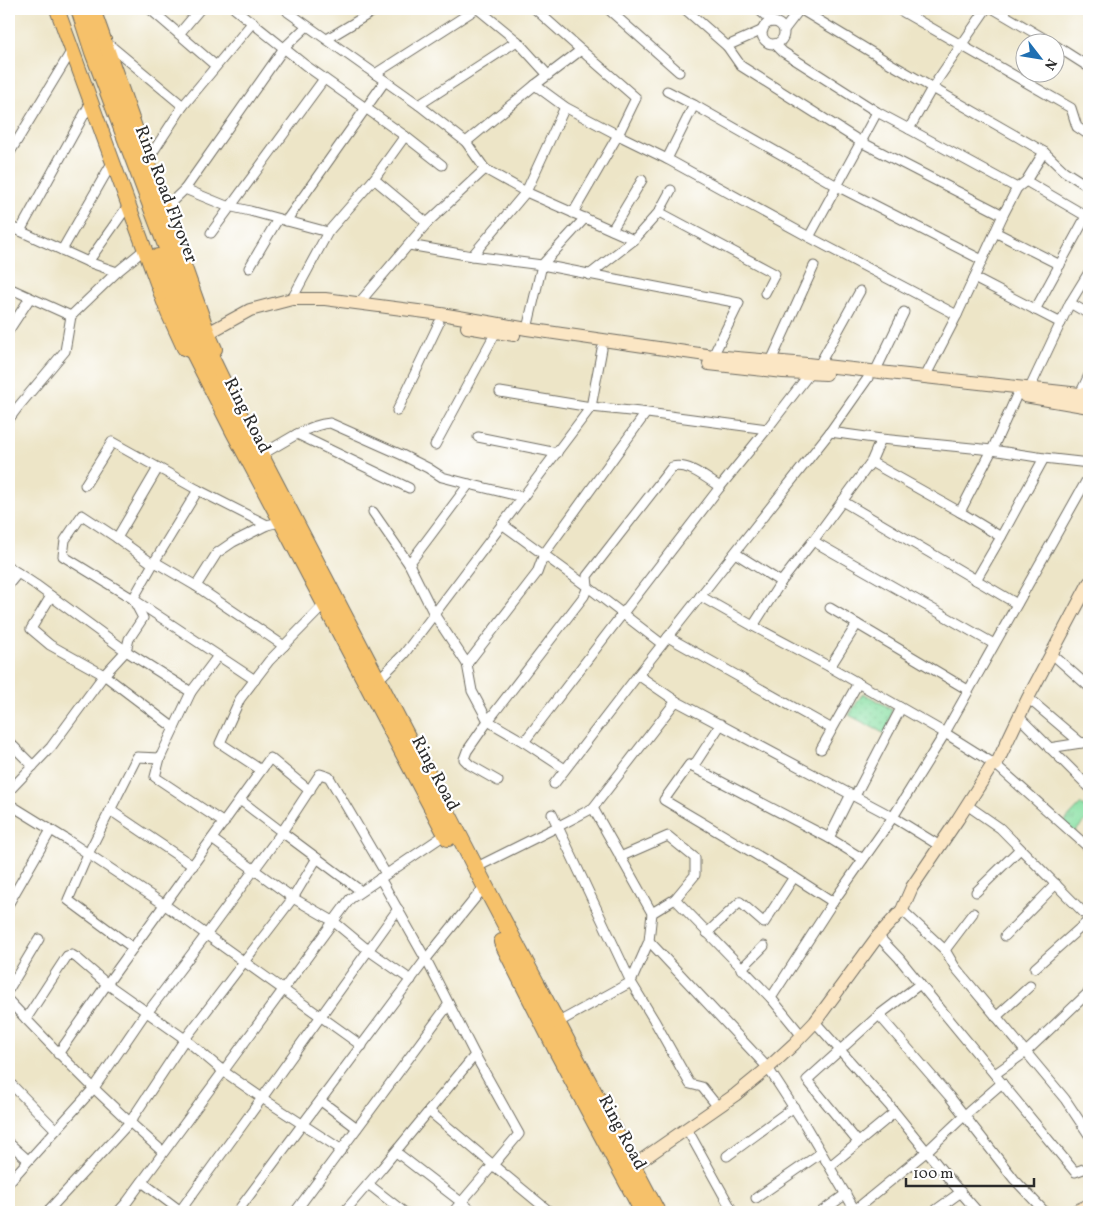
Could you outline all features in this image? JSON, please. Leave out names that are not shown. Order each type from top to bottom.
[{"type":"highway","name":"Ring Road Flyover","points":[[69,9],[84,55],[194,352]]},
{"type":"highway","name":"Ring Road Flyover","points":[[79,9],[93,52],[199,333],[226,389]]},
{"type":"highway","name":"Ring Road","points":[[194,352],[234,432],[446,834],[481,890],[557,1023],[657,1212]]},
{"type":"highway","name":"Ring Road","points":[[226,389],[261,455],[281,521],[378,680],[426,769],[475,868],[481,890],[557,1051],[643,1212]]},
{"type":"main road","points":[[57,9],[168,313],[184,348],[194,352]]},
{"type":"main road","points":[[93,9],[208,332],[230,380],[226,389]]},
{"type":"street","points":[[150,9],[216,66]]},
{"type":"street","points":[[179,34],[200,9]]},
{"type":"street","points":[[235,9],[324,79],[405,136],[442,165]]},
{"type":"street","points":[[286,9],[466,142],[485,169],[526,192],[634,240]]},
{"type":"street","points":[[326,39],[377,9]]},
{"type":"street","points":[[375,74],[477,9],[517,41],[548,74]]},
{"type":"street","points":[[536,9],[636,98],[618,135],[573,213]]},
{"type":"street","points":[[608,9],[679,72]]},
{"type":"street","points":[[685,9],[727,46],[741,66],[861,142],[1003,215]]},
{"type":"street","points":[[758,9],[773,22],[780,24],[784,30]]},
{"type":"street","points":[[775,44],[781,40],[784,30],[800,9],[1044,152],[1064,171],[1089,187]]},
{"type":"street","points":[[898,9],[1071,108],[1077,127],[1089,135]]},
{"type":"street","points":[[908,129],[932,88],[986,9]]},
{"type":"street","points":[[994,9],[1033,32]]},
{"type":"street","points":[[146,162],[183,106],[253,22]]},
{"type":"street","points":[[727,46],[763,30],[767,24],[773,22]]},
{"type":"street","points":[[164,210],[185,189],[284,48],[307,26]]},
{"type":"street","points":[[763,30],[765,40],[775,44],[783,52],[877,112],[1018,188]]},
{"type":"street","points":[[104,40],[183,106]]},
{"type":"street","points":[[418,105],[517,41]]},
{"type":"street","points":[[9,154],[72,50]]},
{"type":"street","points":[[466,142],[548,74],[581,50]]},
{"type":"street","points":[[1066,52],[1089,66]]},
{"type":"street","points":[[211,233],[324,79]]},
{"type":"street","points":[[249,268],[282,220],[385,81]]},
{"type":"street","points":[[535,85],[565,107],[667,159],[957,315]]},
{"type":"street","points":[[667,91],[837,186],[982,260]]},
{"type":"street","points":[[20,231],[92,102]]},
{"type":"street","points":[[667,159],[694,105]]},
{"type":"street","points":[[472,256],[526,192],[565,107]]},
{"type":"street","points":[[809,237],[877,112]]},
{"type":"street","points":[[291,303],[328,232],[374,179],[405,136]]},
{"type":"street","points":[[925,378],[957,315],[1003,215],[1018,188],[1026,181],[1044,152]]},
{"type":"street","points":[[62,250],[113,161]]},
{"type":"street","points":[[358,303],[427,223],[485,169]]},
{"type":"street","points":[[374,179],[427,223]]},
{"type":"street","points":[[612,230],[642,180]]},
{"type":"street","points":[[1026,181],[1088,214],[1035,310]]},
{"type":"street","points":[[185,189],[224,205],[328,232]]},
{"type":"street","points":[[589,275],[634,240],[659,212],[671,190]]},
{"type":"street","points":[[88,262],[129,204]]},
{"type":"street","points":[[659,212],[775,274],[765,292]]},
{"type":"street","points":[[527,330],[542,266],[585,218]]},
{"type":"street","points":[[9,226],[88,262],[118,272]]},
{"type":"street","points":[[995,232],[1060,265]]},
{"type":"street","points":[[409,245],[542,266],[738,303],[713,356]]},
{"type":"street","points":[[9,419],[18,406],[66,352],[71,316],[145,249]]},
{"type":"street","points":[[771,361],[814,266]]},
{"type":"street","points":[[960,512],[1070,303],[1089,272]]},
{"type":"street","points":[[974,278],[1061,323]]},
{"type":"street","points":[[9,288],[71,316]]},
{"type":"street","points":[[524,742],[720,487],[815,369],[860,291]]},
{"type":"street","points":[[9,330],[30,298]]},
{"type":"street","points":[[208,332],[239,316],[260,314],[291,303],[358,303],[494,322],[527,330],[713,356],[771,361],[815,369],[1023,392]]},
{"type":"street","points":[[323,303],[602,349],[718,365],[783,372],[815,369]]},
{"type":"street","points":[[1070,303],[1089,314]]},
{"type":"street","points":[[554,784],[638,674],[830,432],[872,375],[904,312]]},
{"type":"street","points":[[397,411],[439,323]]},
{"type":"street","points":[[435,445],[496,332]]},
{"type":"street","points":[[378,680],[404,654],[590,407],[602,349]]},
{"type":"street","points":[[894,378],[925,378],[1084,400],[1089,375]]},
{"type":"street","points":[[500,392],[590,407],[767,429]]},
{"type":"street","points":[[467,664],[537,573],[544,554],[646,413]]},
{"type":"street","points":[[261,455],[314,426],[330,423],[402,455],[442,477],[523,497]]},
{"type":"street","points":[[830,432],[1089,463]]},
{"type":"street","points":[[297,434],[408,488]]},
{"type":"street","points":[[478,437],[557,453]]},
{"type":"street","points":[[753,626],[781,582],[871,462],[880,439]]},
{"type":"street","points":[[85,485],[112,442],[198,490],[281,521]]},
{"type":"street","points":[[976,580],[1044,458]]},
{"type":"street","points":[[871,462],[1001,537]]},
{"type":"street","points":[[498,781],[470,765],[464,759],[467,751],[488,720],[584,596],[588,587],[587,576],[672,467],[679,465],[688,468],[720,487]]},
{"type":"street","points":[[117,538],[158,468]]},
{"type":"street","points":[[770,998],[862,859],[893,817],[945,733],[1089,476]]},
{"type":"street","points":[[409,564],[469,484]]},
{"type":"street","points":[[133,599],[198,490]]},
{"type":"street","points":[[842,501],[1016,604]]},
{"type":"street","points":[[373,512],[409,564],[434,614],[467,664],[472,690],[488,720],[565,769]]},
{"type":"street","points":[[254,680],[133,599],[63,556],[65,540],[82,516],[154,563],[196,586],[284,646]]},
{"type":"street","points":[[196,586],[217,553],[233,542],[281,521]]},
{"type":"street","points":[[502,524],[662,644]]},
{"type":"street","points":[[813,541],[994,644]]},
{"type":"street","points":[[735,553],[781,582]]},
{"type":"street","points":[[9,566],[126,651],[191,692]]},
{"type":"street","points":[[9,584],[18,573]]},
{"type":"street","points":[[633,1166],[735,1095],[768,1068],[815,1022],[878,936],[902,910],[912,886],[991,767],[996,765],[1028,698],[1089,583]]},
{"type":"street","points":[[52,596],[31,629],[50,645],[104,675],[174,728]]},
{"type":"street","points":[[700,596],[830,667],[945,733],[996,765],[1089,848]]},
{"type":"street","points":[[9,791],[51,747],[104,675],[126,651],[129,639],[143,618],[133,599]]},
{"type":"street","points":[[262,770],[220,743],[240,699],[254,680],[269,661],[325,604]]},
{"type":"street","points":[[830,608],[968,690]]},
{"type":"street","points":[[830,667],[856,624]]},
{"type":"street","points":[[668,637],[832,729]]},
{"type":"street","points":[[1052,654],[1089,687]]},
{"type":"street","points":[[218,656],[191,692],[160,758],[155,777],[224,823]]},
{"type":"street","points":[[638,674],[676,701],[853,795],[940,846]]},
{"type":"street","points":[[821,749],[858,683]]},
{"type":"street","points":[[1028,698],[1085,742]]},
{"type":"street","points":[[475,868],[592,808],[676,701]]},
{"type":"street","points":[[829,838],[901,708]]},
{"type":"street","points":[[1019,717],[1089,787]]},
{"type":"street","points":[[693,767],[721,724]]},
{"type":"street","points":[[9,742],[33,766]]},
{"type":"street","points":[[1049,748],[1085,742]]},
{"type":"street","points":[[133,948],[68,900],[88,854],[137,757],[160,758]]},
{"type":"street","points":[[58,1054],[270,758],[310,791]]},
{"type":"street","points":[[833,902],[664,800],[689,765],[829,838],[862,859]]},
{"type":"street","points":[[9,1182],[94,1088],[147,1012],[282,832],[320,774],[329,776],[475,1055],[519,1134],[453,1212]]},
{"type":"street","points":[[240,800],[362,890]]},
{"type":"street","points":[[9,804],[164,905],[362,1046]]},
{"type":"street","points":[[967,805],[1000,828],[1089,919],[1035,968]]},
{"type":"street","points":[[557,1023],[632,982],[649,941],[652,913],[592,808]]},
{"type":"street","points":[[110,810],[193,866]]},
{"type":"street","points":[[552,814],[632,982],[690,1084],[702,1087],[718,1107]]},
{"type":"street","points":[[9,903],[51,830]]},
{"type":"street","points":[[118,1212],[350,899],[446,834]]},
{"type":"street","points":[[620,857],[668,836],[695,858],[695,875],[675,899],[652,913]]},
{"type":"street","points":[[212,839],[293,898],[333,921],[368,950],[411,980]]},
{"type":"street","points":[[976,892],[1020,849]]},
{"type":"street","points":[[47,1212],[130,1122],[185,1039],[293,898],[317,858]]},
{"type":"street","points":[[707,933],[740,902],[764,923],[794,877]]},
{"type":"street","points":[[1005,936],[1056,884]]},
{"type":"street","points":[[243,1210],[320,1101],[426,959],[481,890]]},
{"type":"street","points":[[675,899],[770,998],[802,1036]]},
{"type":"street","points":[[142,1182],[181,1212],[398,909]]},
{"type":"street","points":[[902,910],[945,950],[956,968],[1065,1100],[1089,1135]]},
{"type":"street","points":[[945,950],[973,913]]},
{"type":"street","points":[[878,936],[899,958],[1075,1172],[1089,1167]]},
{"type":"street","points":[[9,989],[39,939]]},
{"type":"street","points":[[649,941],[768,1068],[830,1166],[855,1211],[926,1152],[1002,1083]]},
{"type":"street","points":[[742,969],[764,946]]},
{"type":"street","points":[[26,1018],[66,956],[72,955],[107,984],[185,1039],[223,1071],[342,1150]]},
{"type":"street","points":[[858,1142],[807,1080],[879,1015],[920,984]]},
{"type":"street","points":[[996,1017],[1030,986]]},
{"type":"street","points":[[995,1074],[1026,1052],[1088,995]]},
{"type":"street","points":[[9,1001],[58,1054],[163,1152]]},
{"type":"street","points":[[295,1212],[449,1004]]},
{"type":"street","points":[[879,1015],[965,1115],[1014,1179],[1045,1212]]},
{"type":"street","points":[[815,1022],[978,1212]]},
{"type":"street","points":[[344,1212],[475,1055]]},
{"type":"street","points":[[9,1082],[56,1130]]},
{"type":"street","points":[[320,1101],[357,1128]]},
{"type":"street","points":[[727,1156],[794,1107]]},
{"type":"street","points":[[429,1111],[550,1212]]},
{"type":"street","points":[[830,1166],[894,1112]]},
{"type":"street","points":[[687,1129],[733,1212]]},
{"type":"street","points":[[9,1143],[28,1160]]},
{"type":"street","points":[[396,1152],[474,1212]]},
{"type":"street","points":[[756,1198],[821,1153]]},
{"type":"street","points":[[368,1184],[404,1212]]},
{"type":"street","points":[[933,1212],[961,1192]]},
{"type":"street","points":[[821,1212],[846,1194]]},
{"type":"green space","points":[[863,693],[892,709],[887,735],[849,715]]},
{"type":"green space","points":[[1081,804],[1089,811],[1089,817],[1073,834],[1062,824]]}]
